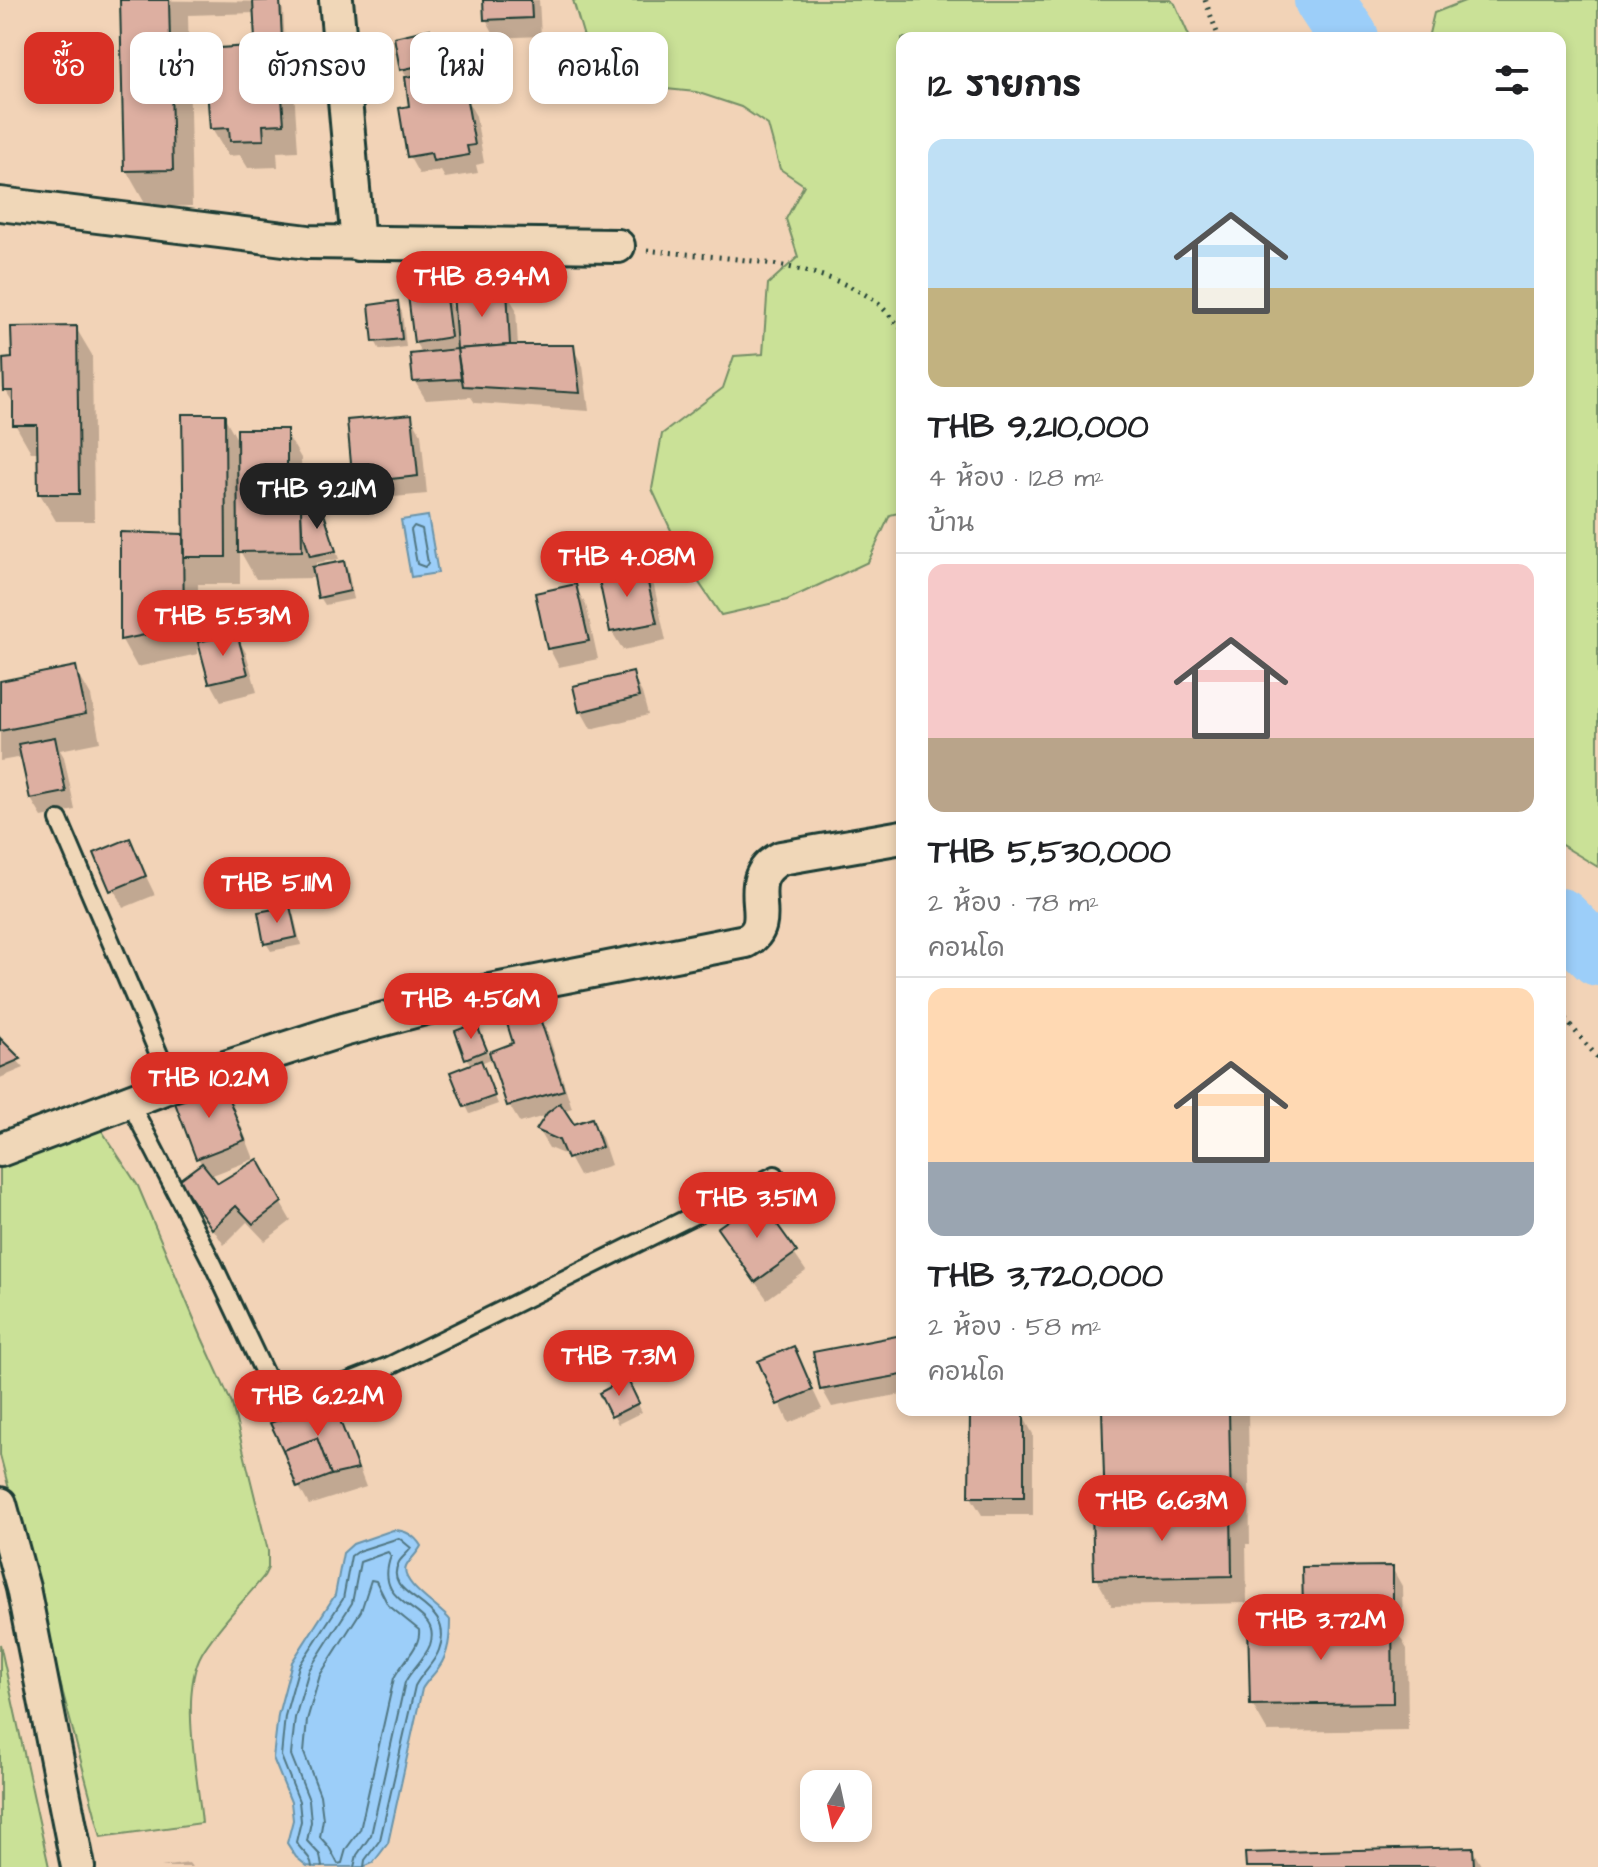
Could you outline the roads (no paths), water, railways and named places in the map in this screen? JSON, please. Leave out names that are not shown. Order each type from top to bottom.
[{"type":"street","points":[[336,0],[358,244]]},
{"type":"street","points":[[0,204],[308,242],[618,246]]},
{"type":"street","points":[[0,1150],[172,1085],[343,1030],[485,992],[746,941],[755,936],[760,928],[760,883],[762,872],[768,865],[781,858],[896,838]]},
{"type":"street","points":[[0,1504],[23,1588],[78,1867]]},
{"type":"lane","points":[[59,820],[172,1085]]},
{"type":"lane","points":[[129,1101],[213,1264],[269,1383],[277,1393],[293,1398],[310,1397],[389,1366],[775,1175]]},
{"type":"water","points":[[428,516],[438,573],[411,577],[401,520]]},
{"type":"water","points":[[393,1530],[409,1534],[421,1546],[407,1564],[406,1573],[414,1588],[450,1620],[447,1650],[439,1667],[422,1689],[388,1843],[373,1863],[363,1867],[307,1866],[287,1843],[293,1820],[291,1802],[273,1758],[278,1715],[292,1662],[335,1595],[343,1553],[353,1544]]},
{"type":"waterway","points":[[1324,0],[1345,32]]},
{"type":"waterway","points":[[1566,924],[1598,956]]}]
